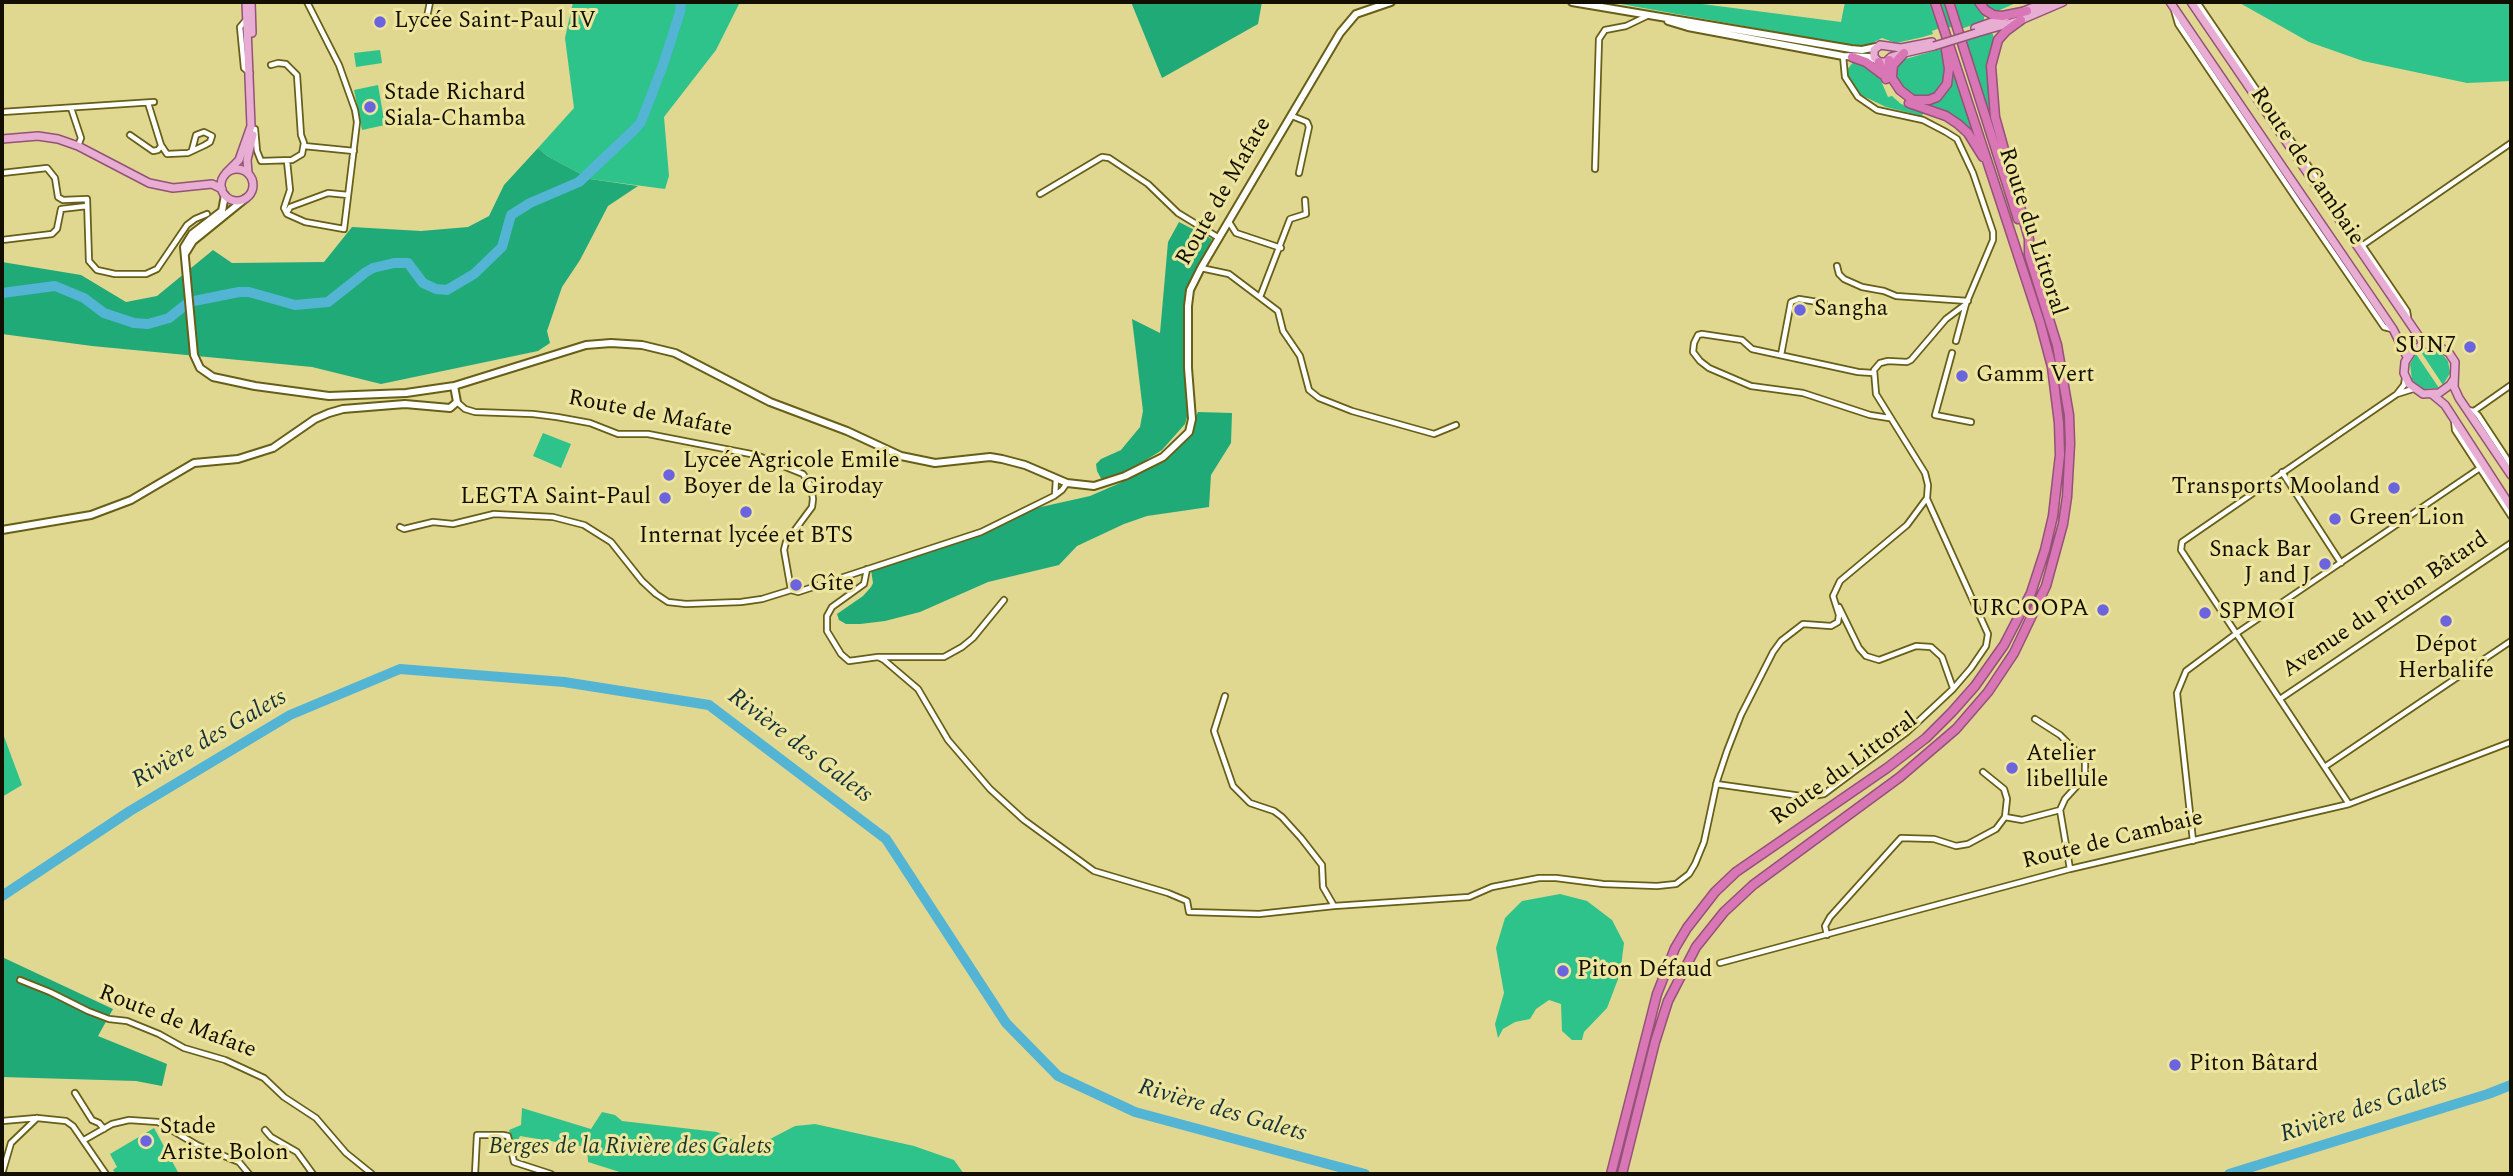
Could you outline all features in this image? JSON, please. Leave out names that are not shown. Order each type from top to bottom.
[{"type":"highway","name":"Route du Littoral","points":[[1611,1174],[1644,1040],[1662,980],[1675,948],[1694,919],[1715,892],[1736,872],[1868,782],[1926,738],[1952,712],[2004,645],[2031,593],[2045,550],[2060,455],[2057,396],[2040,322],[1941,19],[1933,2]]},
{"type":"highway","points":[[1849,54],[1874,67],[1906,96],[1922,101],[1937,97],[1947,84],[1950,69],[1933,2]]},
{"type":"highway","name":"Route du Littoral","points":[[1622,1174],[1655,1042],[1677,981],[1696,947],[1724,912],[1770,872],[1923,759],[1956,729],[2014,653],[2036,611],[2052,566],[2067,498],[2070,456],[2069,415],[2057,345],[1949,2]]},
{"type":"highway","points":[[1979,2],[1988,12],[2002,16],[2027,10]]},
{"type":"highway","points":[[2021,20],[1998,40],[1991,66],[1995,117],[2029,239],[2029,255]]},
{"type":"highway","points":[[1891,82],[1893,65],[1905,53]]},
{"type":"highway","points":[[1890,59],[1888,72],[1891,82]]},
{"type":"highway","points":[[1877,61],[1903,100],[1946,116],[1958,124],[1980,151],[1993,177]]},
{"type":"main road","name":"Route de Mafate","points":[[184,256],[193,348],[200,368],[213,377],[329,396],[406,393],[454,386],[569,348],[611,343],[642,345],[675,352],[770,402],[847,431],[901,456],[935,463],[1002,458],[1067,483],[1094,486],[1125,476],[1163,457],[1189,432],[1192,410],[1188,368],[1188,306],[1191,290],[1201,268],[1340,33],[1356,14],[1391,2]]},
{"type":"main road","points":[[1572,2],[1650,16],[1688,27],[1869,57],[1877,61],[1987,27],[2046,2]]},
{"type":"main road","points":[[1987,27],[2021,20],[2063,2]]},
{"type":"main road","name":"Route de Cambaie","points":[[2192,2],[2424,344],[2435,344],[2449,352],[2456,368],[2455,391],[2511,475]]},
{"type":"main road","points":[[184,256],[187,241],[210,214],[224,208],[225,174],[239,160],[251,126],[247,20],[250,5]]},
{"type":"main road","points":[[184,256],[193,241],[250,194],[253,183],[248,173],[247,160],[255,129],[250,5]]},
{"type":"main road","name":"Route de Cambaie","points":[[2172,5],[2393,329],[2407,357],[2404,367],[2406,378]]},
{"type":"main road","points":[[1987,27],[1988,12]]},
{"type":"main road","points":[[1849,54],[1887,45],[1901,48],[1933,44]]},
{"type":"main road","points":[[1887,45],[1892,50],[1890,59]]},
{"type":"main road","points":[[1877,47],[1874,53],[1877,61]]},
{"type":"main road","points":[[2,139],[38,136],[78,146],[149,183],[173,188],[212,184],[235,200],[246,198]]},
{"type":"main road","points":[[199,185],[237,168],[248,173]]},
{"type":"main road","points":[[2407,357],[2415,348],[2424,344]]},
{"type":"main road","points":[[2406,378],[2413,389],[2433,395],[2444,391],[2454,379]]},
{"type":"main road","points":[[454,386],[457,402]]},
{"type":"main road","points":[[2433,395],[2445,405],[2511,507]]},
{"type":"main road","name":"Route de Mafate","points":[[2,530],[68,520],[111,507],[144,494],[194,463],[237,459],[273,448],[315,419],[329,413],[405,404],[450,408],[457,402]]},
{"type":"street","points":[[287,161],[290,190],[287,214],[305,222],[344,229],[357,122],[336,58],[307,2]]},
{"type":"street","points":[[423,21],[427,17],[430,2]]},
{"type":"street","points":[[2197,2],[2407,311],[2408,322]]},
{"type":"street","points":[[2172,5],[2178,24],[2324,240],[2384,327],[2393,329]]},
{"type":"street","points":[[1595,169],[1601,33],[1609,28],[1637,22],[1650,16]]},
{"type":"street","points":[[1849,54],[1844,77],[1858,97],[1877,110],[1933,124],[1957,139],[1965,154],[1993,232],[1990,249],[1967,302],[1956,341]]},
{"type":"street","points":[[255,129],[255,141],[261,161],[299,158],[304,146],[297,75],[286,64],[271,65]]},
{"type":"street","points":[[2,112],[151,102],[161,145],[170,155],[183,155],[205,145],[212,136],[204,132],[196,135],[192,150]]},
{"type":"street","points":[[71,108],[81,138],[78,146]]},
{"type":"street","points":[[1292,116],[1307,122],[1309,127],[1299,173]]},
{"type":"street","points":[[130,135],[153,151],[158,150],[161,145]]},
{"type":"street","points":[[2363,245],[2511,143]]},
{"type":"street","points":[[304,146],[354,151]]},
{"type":"street","points":[[1040,194],[1102,157],[1109,158],[1147,184],[1178,213],[1219,238]]},
{"type":"street","points":[[2,173],[47,169],[55,178],[58,197],[64,200],[87,199],[89,261],[97,270],[115,274],[146,274],[157,269],[187,225],[210,214],[224,217]]},
{"type":"street","points":[[287,206],[328,193],[348,195]]},
{"type":"street","points":[[1260,297],[1290,219],[1306,214],[1305,200]]},
{"type":"street","points":[[2,240],[52,234],[57,229],[61,209],[87,206]]},
{"type":"street","points":[[1228,222],[1233,225],[1236,233],[1281,248]]},
{"type":"street","points":[[1837,266],[1844,279],[1862,288],[1884,291],[1896,296],[1967,302]]},
{"type":"street","points":[[1201,268],[1229,274],[1278,312],[1283,331],[1300,356],[1310,390],[1319,398],[1352,411],[1434,434],[1456,425]]},
{"type":"street","points":[[1781,355],[1791,302],[1798,299],[1824,303]]},
{"type":"street","points":[[1716,784],[1817,797],[1907,732],[1953,689],[1986,646],[1988,634],[1927,498],[1925,473],[1876,394],[1873,373],[1880,363],[1911,360],[1945,319],[1967,302]]},
{"type":"street","points":[[1873,373],[1752,349],[1742,340],[1702,334],[1695,338],[1693,348],[1694,355],[1709,368],[1751,386],[1803,393],[1870,415],[1889,418]]},
{"type":"street","points":[[1952,353],[1935,415],[1971,422]]},
{"type":"street","points":[[2398,394],[2406,378]]},
{"type":"street","points":[[2511,385],[2470,410],[2511,465]]},
{"type":"street","points":[[2349,804],[2181,550],[2182,542],[2398,394],[2413,389]]},
{"type":"street","name":"Route de Mafate","points":[[457,402],[465,409],[475,412],[557,417],[590,423],[618,434],[648,434],[756,455],[803,474],[811,486],[813,499],[812,507],[786,542],[784,550],[791,590]]},
{"type":"street","points":[[2454,419],[2455,430],[2511,516]]},
{"type":"street","points":[[2193,841],[2177,693],[2186,671],[2236,633],[2480,468]]},
{"type":"street","points":[[2283,472],[2340,563]]},
{"type":"street","points":[[1054,496],[1056,479]]},
{"type":"street","points":[[400,527],[404,529],[433,522],[453,524],[494,514],[553,517],[584,525],[611,542],[642,581],[668,602],[741,602],[791,590],[798,592],[981,532],[1054,496],[1067,483]]},
{"type":"street","points":[[878,657],[918,689],[948,740],[990,789],[1024,820],[1094,871],[1187,901],[1189,912],[1259,914],[1469,897],[1492,887],[1539,878],[1603,884],[1676,884],[1689,874],[1695,864],[1704,842],[1716,784],[1741,715],[1773,652],[1781,641],[1802,624],[1831,626],[1838,622],[1839,615],[1833,596],[1840,581],[1907,525],[1927,498]]},
{"type":"street","name":"Avenue du Piton Bâtard","points":[[2280,699],[2511,543]]},
{"type":"street","points":[[867,569],[864,584],[832,607],[826,628],[844,659],[849,661],[878,657],[944,657],[973,638],[1004,600]]},
{"type":"street","points":[[1833,596],[1859,648],[1866,656],[1879,660],[1916,646],[1931,647],[1942,657],[1953,689]]},
{"type":"street","points":[[2326,766],[2511,641]]},
{"type":"street","points":[[1226,696],[1214,731],[1229,778],[1250,803],[1274,811],[1301,838],[1322,865],[1323,887],[1334,906]]},
{"type":"street","points":[[2035,719],[2060,735],[2085,760],[2085,777],[2065,799],[2060,810],[2070,869]]},
{"type":"street","name":"Route de Cambaie","points":[[1720,963],[2070,869],[2349,804],[2511,742]]},
{"type":"street","points":[[1827,934],[1825,926],[1830,917],[1901,838],[1934,839],[1956,846],[1968,844],[1996,829],[2005,817],[2007,799],[2004,789],[1983,772]]},
{"type":"street","points":[[2005,817],[2022,820],[2060,810]]},
{"type":"street","name":"Route de Mafate","points":[[20,980],[88,1011],[109,1019],[127,1021],[184,1048],[253,1071],[272,1084],[284,1097],[312,1114],[346,1153],[372,1174]]},
{"type":"street","points":[[75,1093],[92,1120],[104,1129]]},
{"type":"street","points":[[2,1121],[37,1118],[66,1121],[84,1140],[106,1174]]},
{"type":"street","points":[[2,1174],[11,1143],[37,1118]]},
{"type":"street","points":[[84,1140],[129,1120],[158,1122],[197,1145],[239,1163],[249,1174]]},
{"type":"street","points":[[265,1130],[271,1137],[297,1152],[313,1174]]},
{"type":"street","points":[[475,1174],[477,1135],[506,1135],[514,1162],[551,1174]]},
{"type":"green space","points":[[573,2],[740,2],[716,50],[664,117],[669,176],[665,189],[590,179],[547,156],[538,148],[574,108],[565,38]]},
{"type":"green space","points":[[1131,2],[1262,2],[1258,24],[1162,78]]},
{"type":"green space","points":[[1610,2],[1687,2],[1841,22],[1845,2],[2018,2],[1984,17],[1984,21],[1955,31],[1953,27],[1940,28],[1923,37],[1896,43],[1882,38],[1867,46]]},
{"type":"green space","points":[[2238,2],[2511,2],[2511,81],[2467,83],[2363,61],[2309,42]]},
{"type":"green space","points":[[1988,33],[1993,34],[1994,40],[1988,82],[1991,123],[1964,41]]},
{"type":"green space","points":[[1944,48],[1948,65],[1945,83],[1934,95],[1919,98],[1911,95],[1900,84],[1895,69],[1902,60]]},
{"type":"green space","points":[[380,50],[382,63],[356,67],[354,53]]},
{"type":"green space","points":[[1854,61],[1864,64],[1879,76],[1888,97],[1892,96],[1901,104],[1924,112],[1922,116],[1886,107],[1861,95],[1846,71]]},
{"type":"green space","points":[[1954,71],[1976,137],[1923,104],[1943,96],[1951,84]]},
{"type":"green space","name":"Stade Richard Siala-Chamba","points":[[378,85],[385,125],[362,130],[354,90]]},
{"type":"green space","points":[[538,148],[547,156],[590,179],[638,186],[608,206],[580,260],[562,287],[547,331],[550,343],[538,351],[381,384],[312,367],[92,346],[2,334],[2,262],[81,275],[126,302],[157,296],[213,250],[232,263],[324,262],[352,227],[421,231],[468,227],[489,216],[504,185]]},
{"type":"green space","points":[[1179,222],[1212,239],[1188,293],[1190,407],[1185,424],[1162,450],[1103,482],[1096,464],[1121,450],[1140,427],[1143,411],[1132,319],[1160,333],[1168,242]]},
{"type":"green space","points":[[2421,352],[2440,352],[2448,361],[2450,373],[2443,385]]},
{"type":"green space","points":[[2416,354],[2439,388],[2424,389],[2412,380],[2410,364]]},
{"type":"green space","points":[[1198,412],[1232,413],[1231,443],[1211,475],[1209,507],[1147,516],[1124,524],[1077,546],[1059,565],[988,582],[920,612],[860,624],[846,624],[839,620],[837,614],[871,587],[871,570],[975,537],[1032,509],[1090,496],[1120,483],[1153,462],[1189,430]]},
{"type":"green space","points":[[543,433],[571,444],[561,468],[533,456]]},
{"type":"green space","points":[[2,731],[22,785],[2,797]]},
{"type":"green space","name":"Piton Défaud","points":[[1560,894],[1587,901],[1612,920],[1624,943],[1620,974],[1607,1008],[1584,1032],[1582,1040],[1572,1040],[1562,1031],[1561,1004],[1549,1000],[1536,1009],[1530,1019],[1515,1022],[1503,1029],[1498,1038],[1495,1024],[1504,993],[1496,948],[1505,918],[1522,901]]},
{"type":"green space","points":[[2,957],[113,1009],[98,1036],[167,1064],[162,1086],[136,1081],[2,1077]]},
{"type":"green space","name":"Berges de la Rivière des Galets","points":[[522,1108],[591,1129],[602,1112],[615,1115],[622,1121],[717,1132],[751,1149],[795,1126],[815,1124],[914,1146],[954,1160],[964,1174],[626,1174],[588,1162],[587,1147],[520,1136],[515,1147],[509,1130],[521,1125]]},
{"type":"green space","name":"Stade Ariste Bolon","points":[[154,1128],[179,1174],[116,1174],[113,1170],[117,1167],[110,1154]]},
{"type":"waterway","points":[[2,293],[55,286],[84,298],[104,313],[134,323],[148,324],[169,318],[189,302],[239,292],[249,292],[295,305],[328,302],[366,272],[394,263],[408,263],[423,283],[436,289],[447,290],[474,274],[502,247],[511,215],[530,203],[579,182],[641,122],[663,65],[681,2]]},
{"type":"waterway","name":"Rivière des Galets","points":[[2,896],[130,811],[290,715],[400,669],[564,682],[709,705],[886,839],[1006,1023],[1058,1076],[1135,1112],[1365,1174]]},
{"type":"waterway","name":"Rivière des Galets","points":[[2229,1174],[2511,1085]]},
{"type":"place","name":"Lycée Saint-Paul IV","points":[[380,22]]},
{"type":"place","name":"Stade Richard Siala-Chamba","points":[[370,107]]},
{"type":"place","name":"Sangha","points":[[1800,310]]},
{"type":"place","name":"SUN7","points":[[2470,347]]},
{"type":"place","name":"Gamm Vert","points":[[1962,376]]},
{"type":"place","name":"Lycée Agricole Emile Boyer de la Giroday","points":[[669,475]]},
{"type":"place","name":"Transports Mooland","points":[[2394,488]]},
{"type":"place","name":"LEGTA Saint-Paul","points":[[665,498]]},
{"type":"place","name":"Internat lycée et BTS","points":[[746,512]]},
{"type":"place","name":"Green Lion","points":[[2335,519]]},
{"type":"place","name":"Snack Bar J and J","points":[[2325,564]]},
{"type":"place","name":"Gîte","points":[[796,585]]},
{"type":"place","name":"URCOOPA","points":[[2103,610]]},
{"type":"place","name":"SPMOI","points":[[2205,613]]},
{"type":"place","name":"Dépot Herbalife","points":[[2446,621]]},
{"type":"place","name":"Atelier libellule","points":[[2012,768]]},
{"type":"place","name":"Piton Défaud","points":[[1563,971]]},
{"type":"place","name":"Piton Bâtard","points":[[2175,1065]]},
{"type":"place","name":"Stade Ariste Bolon","points":[[146,1141]]}]
